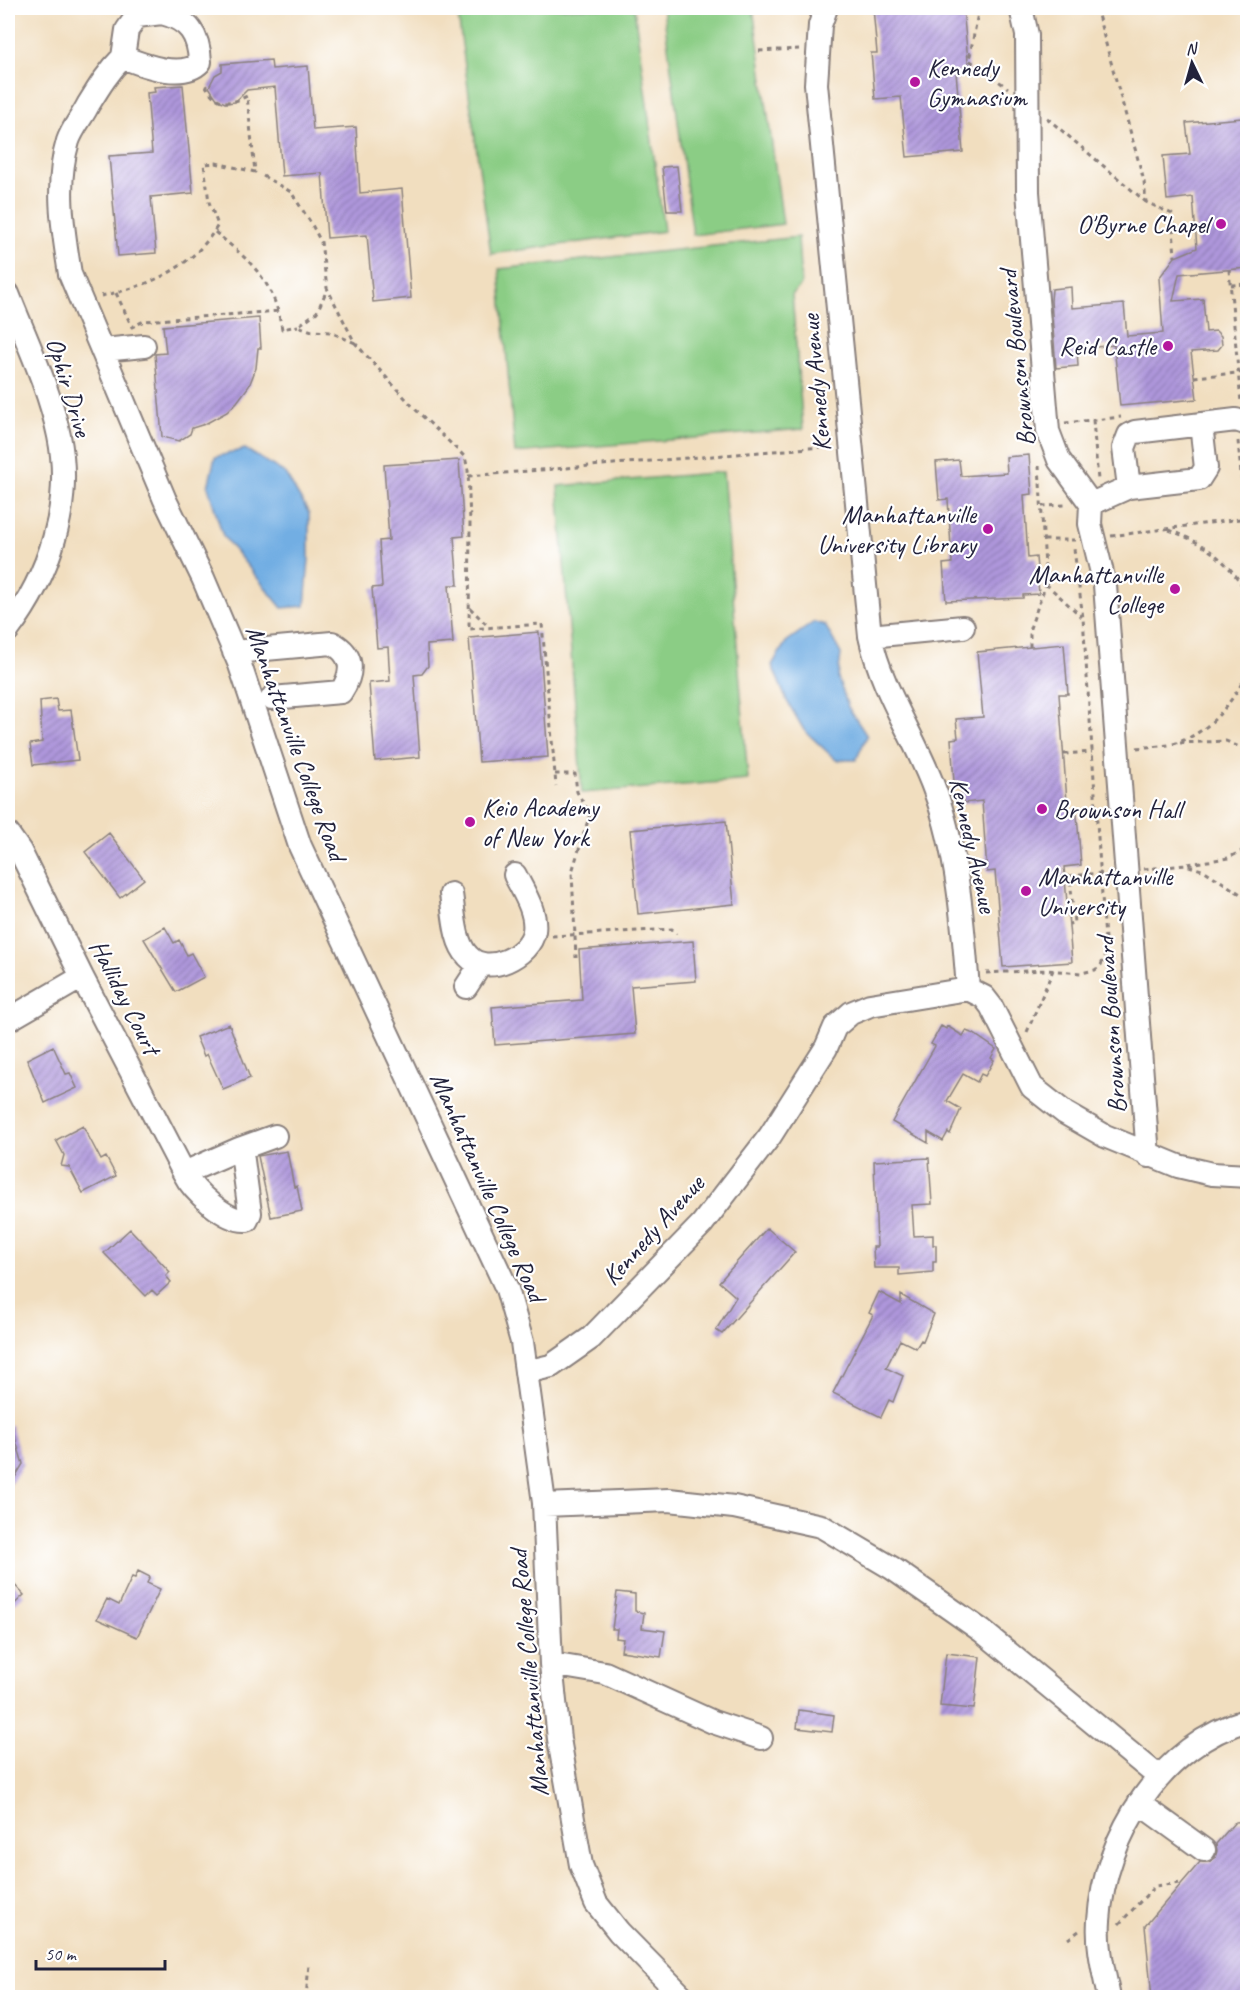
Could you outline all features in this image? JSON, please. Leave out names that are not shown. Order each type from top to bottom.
[{"type":"street","name":"Kennedy Avenue","points":[[526,1372],[551,1366],[591,1338],[702,1224],[770,1136],[826,1048],[835,1027],[851,1013],[870,1005],[968,981],[965,943],[951,855],[936,794],[924,764],[885,686],[870,636],[818,101],[817,48],[820,25],[826,8]]},
{"type":"street","name":"Brownson Boulevard","points":[[1021,8],[1027,35],[1029,192],[1048,431],[1059,460],[1088,500],[1083,539],[1105,585],[1148,1156]]},
{"type":"street","points":[[162,12],[177,16],[186,23],[199,42],[200,62],[196,66],[180,70],[146,66],[123,57],[127,30],[137,16],[162,12]]},
{"type":"street","name":"Manhattanville College Road","points":[[123,57],[107,73],[74,130],[63,163],[61,183],[63,235],[70,273],[165,500],[203,578],[234,652],[273,759],[300,846],[507,1289],[522,1342],[544,1506],[551,1664],[559,1739],[581,1865],[596,1903],[619,1932],[684,1998]]},
{"type":"street","name":"Ophir Drive","points":[[8,294],[47,394],[59,438],[62,482],[58,524],[46,566],[30,599],[8,630]]},
{"type":"street","points":[[103,350],[144,346]]},
{"type":"street","points":[[1129,487],[1124,448],[1129,435],[1135,432],[1236,420],[1248,424]]},
{"type":"street","points":[[1088,500],[1129,487],[1192,482],[1204,475],[1206,468],[1201,424]]},
{"type":"street","points":[[870,636],[963,627]]},
{"type":"street","points":[[234,652],[332,643],[343,649],[351,661],[349,679],[341,692],[272,698]]},
{"type":"street","name":"Halliday Court","points":[[8,834],[21,850],[82,977],[187,1180]]},
{"type":"street","points":[[451,894],[460,943],[468,957],[481,964],[494,965],[519,954],[532,937],[534,917],[515,875]]},
{"type":"street","points":[[466,987],[481,964]]},
{"type":"street","points":[[8,1020],[82,977]]},
{"type":"street","points":[[968,981],[992,1006],[1032,1087],[1048,1102],[1105,1136],[1148,1156],[1212,1174],[1248,1176]]},
{"type":"street","points":[[239,1149],[242,1153],[250,1213],[247,1220],[239,1221],[224,1213],[187,1180],[239,1149],[275,1136]]},
{"type":"street","points":[[544,1506],[669,1500],[734,1508],[821,1527],[892,1568],[982,1631],[1159,1777]]},
{"type":"street","points":[[551,1664],[605,1673],[713,1722],[761,1738]]},
{"type":"street","points":[[1108,1998],[1100,1953],[1099,1929],[1107,1875],[1123,1832],[1139,1803],[1159,1777],[1198,1744],[1248,1720]]},
{"type":"street","points":[[1139,1803],[1204,1850]]},
{"type":"path","points":[[1096,8],[1144,181],[1146,202],[1172,214],[1175,257]]},
{"type":"path","points":[[759,51],[817,48]]},
{"type":"path","points":[[81,300],[135,289],[160,278],[195,256],[218,225],[209,202],[204,164],[216,163],[255,172],[247,96],[236,102],[223,104],[212,98],[196,66]]},
{"type":"path","points":[[263,176],[291,192],[311,223],[321,242],[327,288],[355,343],[417,410],[465,457],[468,476],[469,629],[542,624],[556,786]]},
{"type":"path","points":[[214,232],[251,262],[268,282],[279,311],[282,329],[298,326],[317,312],[325,294]]},
{"type":"path","points":[[1231,285],[1248,284]]},
{"type":"path","points":[[116,293],[132,327],[144,321],[279,311]]},
{"type":"path","points":[[298,326],[312,331],[330,332],[355,343]]},
{"type":"path","points":[[1194,377],[1248,372]]},
{"type":"path","points":[[1042,506],[1070,505],[1088,500],[1098,481],[1093,420]]},
{"type":"path","points":[[468,476],[850,445]]},
{"type":"path","points":[[1044,540],[1083,539],[1246,520]]},
{"type":"path","points":[[968,981],[1053,970],[1080,973],[1095,970],[1101,965],[1106,954],[1083,618],[1083,539],[1072,528]]},
{"type":"path","points":[[1168,530],[1187,537],[1217,555],[1234,573],[1248,596]]},
{"type":"path","points":[[1046,584],[1083,618]]},
{"type":"path","points":[[469,608],[490,628]]},
{"type":"path","points":[[1178,743],[1193,735],[1225,708],[1248,672]]},
{"type":"path","points":[[1064,754],[1178,743],[1226,741],[1248,751]]},
{"type":"path","points":[[555,774],[575,774],[577,792],[590,814],[572,872],[576,958]]},
{"type":"path","points":[[1057,877],[1186,865],[1228,858],[1248,848]]},
{"type":"path","points":[[1186,865],[1205,871],[1248,899]]},
{"type":"path","points":[[1069,924],[1074,923],[1070,876]]},
{"type":"path","points":[[532,937],[672,929],[676,934]]},
{"type":"path","points":[[1014,1047],[1036,1015],[1053,970]]},
{"type":"path","points":[[1068,1940],[1082,1929],[1111,1928],[1124,1922],[1155,1886],[1180,1883]]},
{"type":"path","points":[[306,1998],[309,1964]]},
{"type":"green space","points":[[457,8],[634,8],[664,231],[491,254]]},
{"type":"green space","points":[[663,8],[753,8],[783,224],[693,235]]},
{"type":"green space","points":[[798,237],[801,285],[792,295],[803,429],[515,453],[499,269]]},
{"type":"green space","points":[[723,472],[748,780],[582,793],[558,486]]},
{"type":"water","points":[[245,449],[285,473],[309,513],[309,559],[305,606],[282,608],[223,536],[208,487],[215,457]]},
{"type":"water","points":[[814,622],[825,625],[841,654],[838,678],[848,707],[867,736],[856,760],[836,760],[804,730],[787,701],[772,665],[786,642]]},
{"type":"building","name":"Kennedy Gymnasium","points":[[873,8],[963,8],[969,71],[956,72],[963,152],[907,157],[901,97],[875,99],[871,53],[877,53]]},
{"type":"building","points":[[271,60],[272,69],[308,66],[313,130],[356,127],[360,193],[402,189],[411,298],[373,302],[367,235],[327,238],[322,173],[282,176],[275,87],[247,90],[235,102],[225,103],[217,99],[209,87],[215,75],[222,71],[222,64]]},
{"type":"building","points":[[183,85],[193,193],[151,197],[156,253],[118,256],[109,156],[152,153],[147,93],[155,92],[154,87]]},
{"type":"building","points":[[1242,118],[1248,149],[1248,268],[1179,274],[1173,301],[1203,299],[1206,332],[1216,331],[1221,336],[1222,345],[1218,350],[1191,352],[1197,399],[1120,406],[1114,345],[1077,349],[1078,366],[1056,368],[1052,289],[1071,287],[1072,308],[1124,304],[1127,336],[1163,333],[1159,278],[1175,257],[1197,248],[1193,197],[1167,200],[1163,156],[1190,154],[1186,123]]},
{"type":"building","points":[[677,166],[682,211],[667,211],[662,167]]},
{"type":"building","points":[[259,318],[261,348],[258,348],[256,368],[249,386],[237,402],[227,412],[192,428],[190,434],[179,441],[162,437],[155,354],[166,353],[163,326]]},
{"type":"building","name":"Manhattanville University Library","points":[[1029,455],[1032,494],[1024,495],[1028,558],[1036,557],[1039,594],[1023,595],[1023,598],[946,601],[943,564],[952,563],[948,499],[939,500],[936,462],[959,460],[961,476],[1007,473],[1006,457]]},
{"type":"building","points":[[459,460],[464,536],[454,537],[458,585],[449,585],[453,643],[427,645],[428,666],[422,674],[414,675],[420,757],[375,761],[369,683],[390,681],[388,647],[377,648],[372,588],[382,587],[379,541],[389,540],[384,465]]},
{"type":"building","points":[[539,632],[548,757],[479,762],[469,638]]},
{"type":"building","name":"Brownson Hall","points":[[1064,644],[1068,694],[1059,694],[1068,815],[1077,815],[1081,865],[1064,867],[1072,962],[1003,967],[995,871],[987,872],[982,801],[963,803],[961,782],[954,782],[951,739],[958,738],[956,719],[983,717],[977,652]]},
{"type":"building","points":[[56,699],[58,711],[71,710],[78,760],[33,765],[30,744],[42,742],[40,701]]},
{"type":"building","points":[[726,821],[734,904],[638,914],[630,830]]},
{"type":"building","points":[[109,833],[144,879],[120,898],[85,852]]},
{"type":"building","points":[[165,927],[174,943],[179,940],[187,955],[191,953],[204,977],[176,992],[144,939]]},
{"type":"building","points":[[693,941],[696,981],[631,986],[635,1034],[495,1045],[492,1007],[582,1000],[579,950]]},
{"type":"building","points":[[229,1024],[250,1078],[223,1089],[207,1054],[204,1056],[196,1037]]},
{"type":"building","points":[[941,1026],[946,1029],[947,1026],[963,1036],[966,1031],[974,1034],[996,1049],[991,1058],[994,1060],[985,1076],[981,1074],[977,1082],[963,1074],[947,1101],[961,1109],[950,1134],[948,1132],[943,1141],[928,1132],[928,1143],[892,1122],[935,1046],[931,1044]]},
{"type":"building","points":[[53,1046],[66,1074],[70,1073],[77,1088],[45,1103],[27,1059]]},
{"type":"building","points":[[83,1126],[101,1160],[106,1157],[116,1176],[83,1193],[69,1167],[61,1166],[64,1155],[56,1140]]},
{"type":"building","points":[[287,1151],[294,1187],[297,1186],[302,1211],[271,1217],[258,1156]]},
{"type":"building","points":[[929,1158],[932,1204],[912,1205],[914,1236],[933,1235],[933,1245],[936,1245],[936,1262],[933,1262],[933,1272],[899,1275],[899,1268],[874,1268],[873,1247],[877,1247],[874,1161]]},
{"type":"building","points":[[767,1228],[795,1252],[722,1334],[716,1330],[736,1297],[719,1282]]},
{"type":"building","points":[[130,1229],[170,1272],[166,1276],[171,1282],[157,1295],[152,1290],[146,1296],[104,1253]]},
{"type":"building","points":[[879,1292],[901,1304],[901,1295],[934,1314],[923,1341],[921,1340],[916,1348],[900,1340],[886,1368],[903,1376],[893,1402],[889,1400],[881,1417],[833,1393],[873,1315],[869,1313]]},
{"type":"building","points":[[8,1425],[11,1425],[23,1464],[8,1489]]},
{"type":"building","points":[[138,1571],[150,1577],[147,1583],[160,1589],[137,1637],[97,1619],[107,1599],[119,1605],[132,1577],[135,1578]]},
{"type":"building","points":[[8,1578],[24,1595],[8,1610]]},
{"type":"building","points":[[617,1592],[635,1594],[635,1611],[644,1613],[642,1628],[665,1631],[661,1657],[621,1651],[623,1639],[616,1638],[617,1629],[612,1629]]},
{"type":"building","points":[[946,1653],[980,1657],[974,1709],[940,1706]]},
{"type":"building","points":[[799,1710],[834,1715],[832,1732],[797,1728]]},
{"type":"building","points":[[1248,1821],[1248,1996],[1152,1998],[1145,1926],[1200,1862],[1209,1862],[1215,1858],[1216,1844],[1235,1822]]},
{"type":"place","name":"Kennedy Gymnasium","points":[[915,82]]},
{"type":"place","name":"O'Byrne Chapel","points":[[1221,224]]},
{"type":"place","name":"Reid Castle","points":[[1168,346]]},
{"type":"place","name":"Manhattanville University Library","points":[[988,529]]},
{"type":"place","name":"Manhattanville College","points":[[1175,589]]},
{"type":"place","name":"Brownson Hall","points":[[1042,809]]},
{"type":"place","name":"Keio Academy of New York","points":[[470,822]]},
{"type":"place","name":"Manhattanville University","points":[[1026,891]]}]
